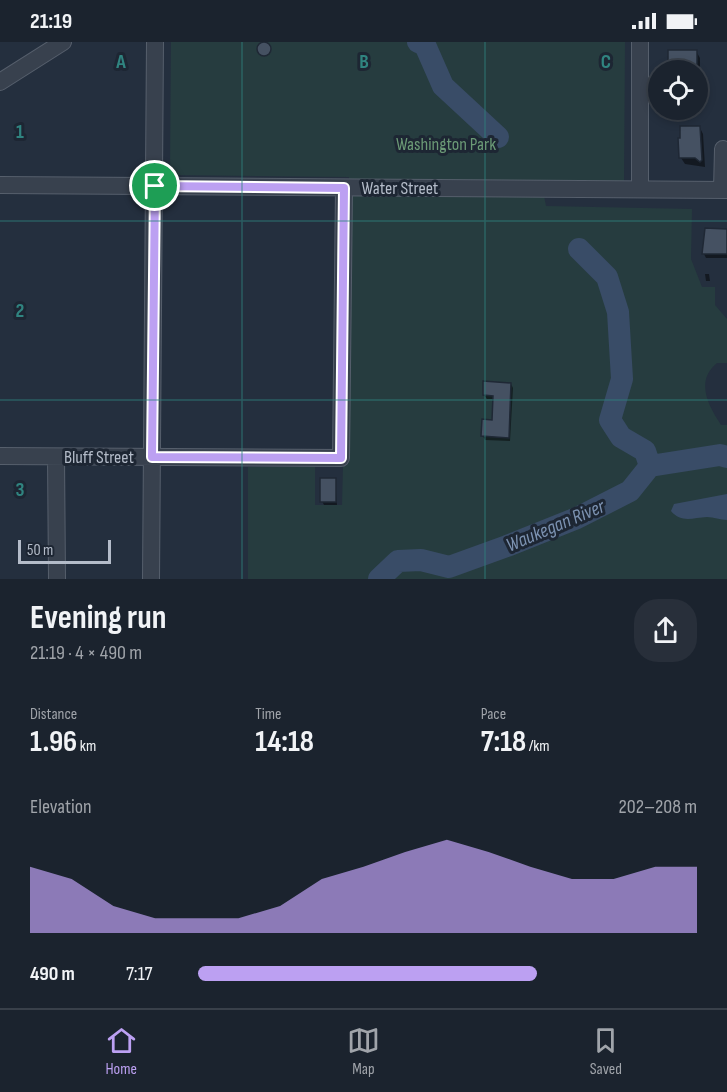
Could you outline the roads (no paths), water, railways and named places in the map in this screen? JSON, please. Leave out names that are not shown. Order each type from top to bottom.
[{"type":"street","points":[[0,81],[63,42]]},
{"type":"street","points":[[151,579],[155,42]]},
{"type":"street","points":[[640,42],[640,189]]},
{"type":"street","points":[[640,86],[648,86]]},
{"type":"street","points":[[723,149],[725,190]]},
{"type":"street","name":"Water Street","points":[[0,185],[725,190]]},
{"type":"street","name":"Bluff Street","points":[[0,456],[341,458],[344,188]]},
{"type":"street","points":[[56,457],[57,579]]},
{"type":"water","points":[[727,494],[727,520],[707,517],[683,518],[671,511],[674,504]]},
{"type":"waterway","name":"Waukegan River","points":[[418,42],[425,45],[443,86],[498,137]]},
{"type":"waterway","points":[[579,249],[607,277],[618,312],[622,379],[610,420],[621,437],[645,451],[650,466]]},
{"type":"waterway","name":"Waukegan River","points":[[379,579],[398,561],[421,560],[449,567],[577,518],[630,491],[650,466],[720,455],[727,457]]},
{"type":"park label","name":"Washington Park","points":[[446,144]]}]
